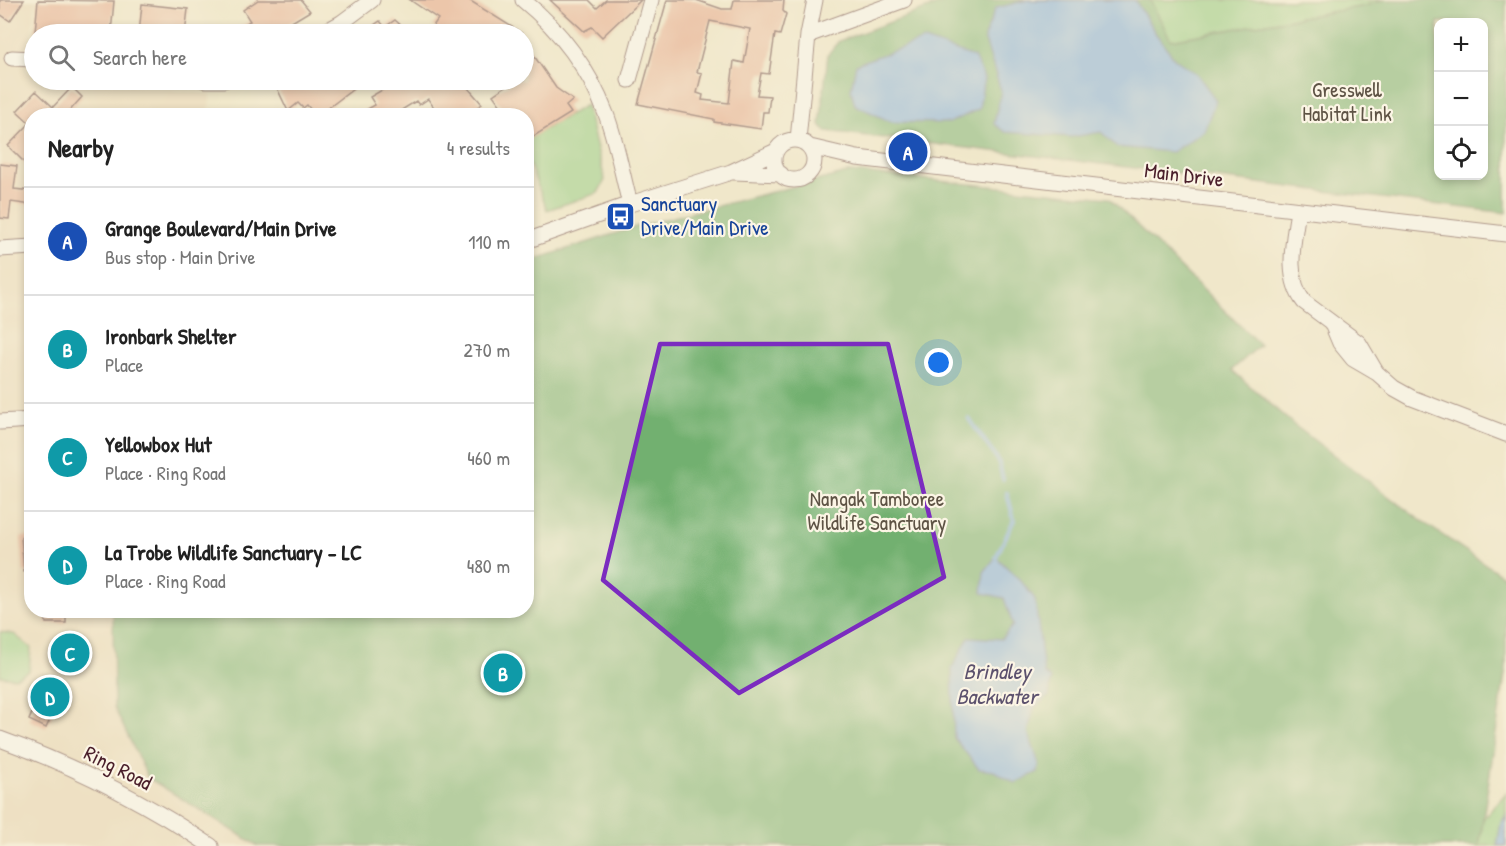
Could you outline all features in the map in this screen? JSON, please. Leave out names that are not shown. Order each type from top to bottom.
[{"type":"street","points":[[339,24],[372,0]]},
{"type":"street","points":[[523,0],[542,16],[578,59],[591,80],[607,116],[630,204]]},
{"type":"street","points":[[629,80],[651,0]]},
{"type":"street","points":[[776,151],[775,163],[786,178],[805,177],[813,167],[814,156],[804,143],[808,35],[815,0]]},
{"type":"street","points":[[808,35],[904,0]]},
{"type":"street","points":[[12,58],[24,59]]},
{"type":"street","points":[[534,238],[630,204],[731,172],[776,151],[785,142],[804,143]]},
{"type":"street","name":"Main Drive","points":[[804,143],[856,158],[1506,234]]},
{"type":"street","name":"Main Drive","points":[[813,167],[856,158]]},
{"type":"street","points":[[731,172],[781,174]]},
{"type":"street","points":[[1298,210],[1292,260],[1293,284],[1304,302],[1332,324],[1340,343],[1353,359],[1412,398],[1506,434]]},
{"type":"street","points":[[0,249],[24,248]]},
{"type":"street","points":[[0,422],[24,420]]},
{"type":"street","name":"Ring Road","points":[[0,738],[96,779],[165,815],[211,846]]},
{"type":"highlighted area","points":[[660,344],[888,344],[944,577],[739,693],[603,580]]},
{"type":"shaded area","points":[[0,0],[36,0],[33,24],[24,24],[24,90],[176,90],[211,94],[209,108],[24,108],[24,618],[113,618],[114,707],[258,846],[0,846]]},
{"type":"green space","name":"Gresswell Habitat Link","points":[[950,0],[1150,0],[1171,40],[1365,6],[1384,0],[1506,0],[1506,213],[826,131],[820,125],[828,54],[839,41]]},
{"type":"green space","points":[[1150,0],[1384,0],[1365,6],[1170,40]]},
{"type":"green space","points":[[586,105],[605,180],[598,193],[547,210],[534,176],[534,135]]},
{"type":"green space","name":"Nangak Tamboree Wildlife Sanctuary","points":[[851,172],[1109,198],[1260,345],[1232,370],[1294,425],[1420,520],[1506,578],[1506,667],[1479,846],[258,846],[148,778],[114,707],[113,618],[534,618],[534,260],[638,226]]},
{"type":"green space","points":[[0,632],[14,634],[31,648],[29,671],[15,678],[0,676]]},
{"type":"green space","points":[[1506,793],[1506,846],[1479,846],[1483,819]]},
{"type":"water","points":[[1027,0],[1135,0],[1175,59],[1197,74],[1216,100],[1204,131],[1172,152],[1117,147],[1101,132],[1072,137],[1005,132],[994,124],[1001,91],[984,37],[996,8]]},
{"type":"water","points":[[924,40],[974,57],[984,78],[979,109],[949,123],[891,122],[855,105],[851,90],[856,64]]},
{"type":"water","name":"Brindley Backwater","points":[[996,557],[1021,581],[1035,599],[1044,673],[1051,679],[1049,696],[1034,708],[1028,732],[1039,764],[1038,772],[1015,783],[994,771],[979,769],[954,738],[952,668],[969,637],[1001,639],[1013,625],[1004,598],[982,593],[984,572]]},
{"type":"water","points":[[1506,815],[1506,846],[1497,846],[1501,823]]},
{"type":"building","points":[[0,0],[24,0],[10,21],[0,14]]},
{"type":"building","points":[[38,0],[114,1],[112,24],[36,24]]},
{"type":"building","points":[[258,0],[301,0],[310,11],[289,24],[245,24],[250,21],[243,10]]},
{"type":"building","points":[[410,0],[469,0],[507,24],[434,24],[438,19]]},
{"type":"building","points":[[550,0],[589,0],[597,8],[606,0],[641,0],[602,37],[592,27],[584,31]]},
{"type":"building","points":[[667,0],[696,0],[722,9],[732,9],[734,0],[784,0],[783,11],[786,14],[780,35],[775,34],[769,74],[761,73],[757,95],[770,96],[768,112],[763,112],[761,129],[714,122],[714,119],[638,104]],"holes":[[[710,21],[750,29],[744,63],[734,61],[729,103],[702,100],[703,95],[697,93],[702,73],[697,72]]]},
{"type":"building","points":[[142,4],[188,9],[186,24],[140,24]]},
{"type":"building","points":[[534,56],[556,88],[573,100],[566,106],[571,113],[534,136],[534,108],[502,108],[493,95],[500,90],[534,90]]},
{"type":"building","points":[[69,90],[75,90],[82,97],[72,108],[24,108],[24,117],[17,111],[36,91],[53,107]]},
{"type":"building","points":[[278,90],[352,90],[328,108],[309,108],[307,105],[303,108],[298,103],[292,108],[287,108]]},
{"type":"building","points":[[382,90],[470,90],[482,104],[477,108],[434,108],[428,99],[419,105],[416,101],[405,108],[370,108],[375,105],[370,97]]},
{"type":"building","points":[[24,129],[24,162],[8,146]]},
{"type":"building","points":[[0,164],[17,166],[14,189],[24,190],[24,204],[11,202],[9,219],[0,218]]},
{"type":"building","points":[[21,537],[24,537],[24,572]]},
{"type":"building","points":[[46,618],[66,618],[66,623],[46,623]]},
{"type":"building","points":[[79,640],[79,665],[62,666],[61,641]]},
{"type":"building","points":[[511,655],[519,665],[502,679],[493,667]]},
{"type":"building","points":[[45,684],[63,692],[46,728],[29,720]]},
{"type":"waterway","points":[[969,419],[998,460],[1003,479]]},
{"type":"waterway","points":[[996,557],[1014,520],[1007,493]]},
{"type":"place","name":"Grange Boulevard/Main Drive","points":[[908,152]]},
{"type":"place","name":"Sanctuary Drive/Main Drive","points":[[620,216]]},
{"type":"place","name":"Yellowbox Hut","points":[[70,653]]},
{"type":"place","name":"Ironbark Shelter","points":[[503,673]]},
{"type":"place","name":"La Trobe Wildlife Sanctuary - LC","points":[[50,697]]}]
